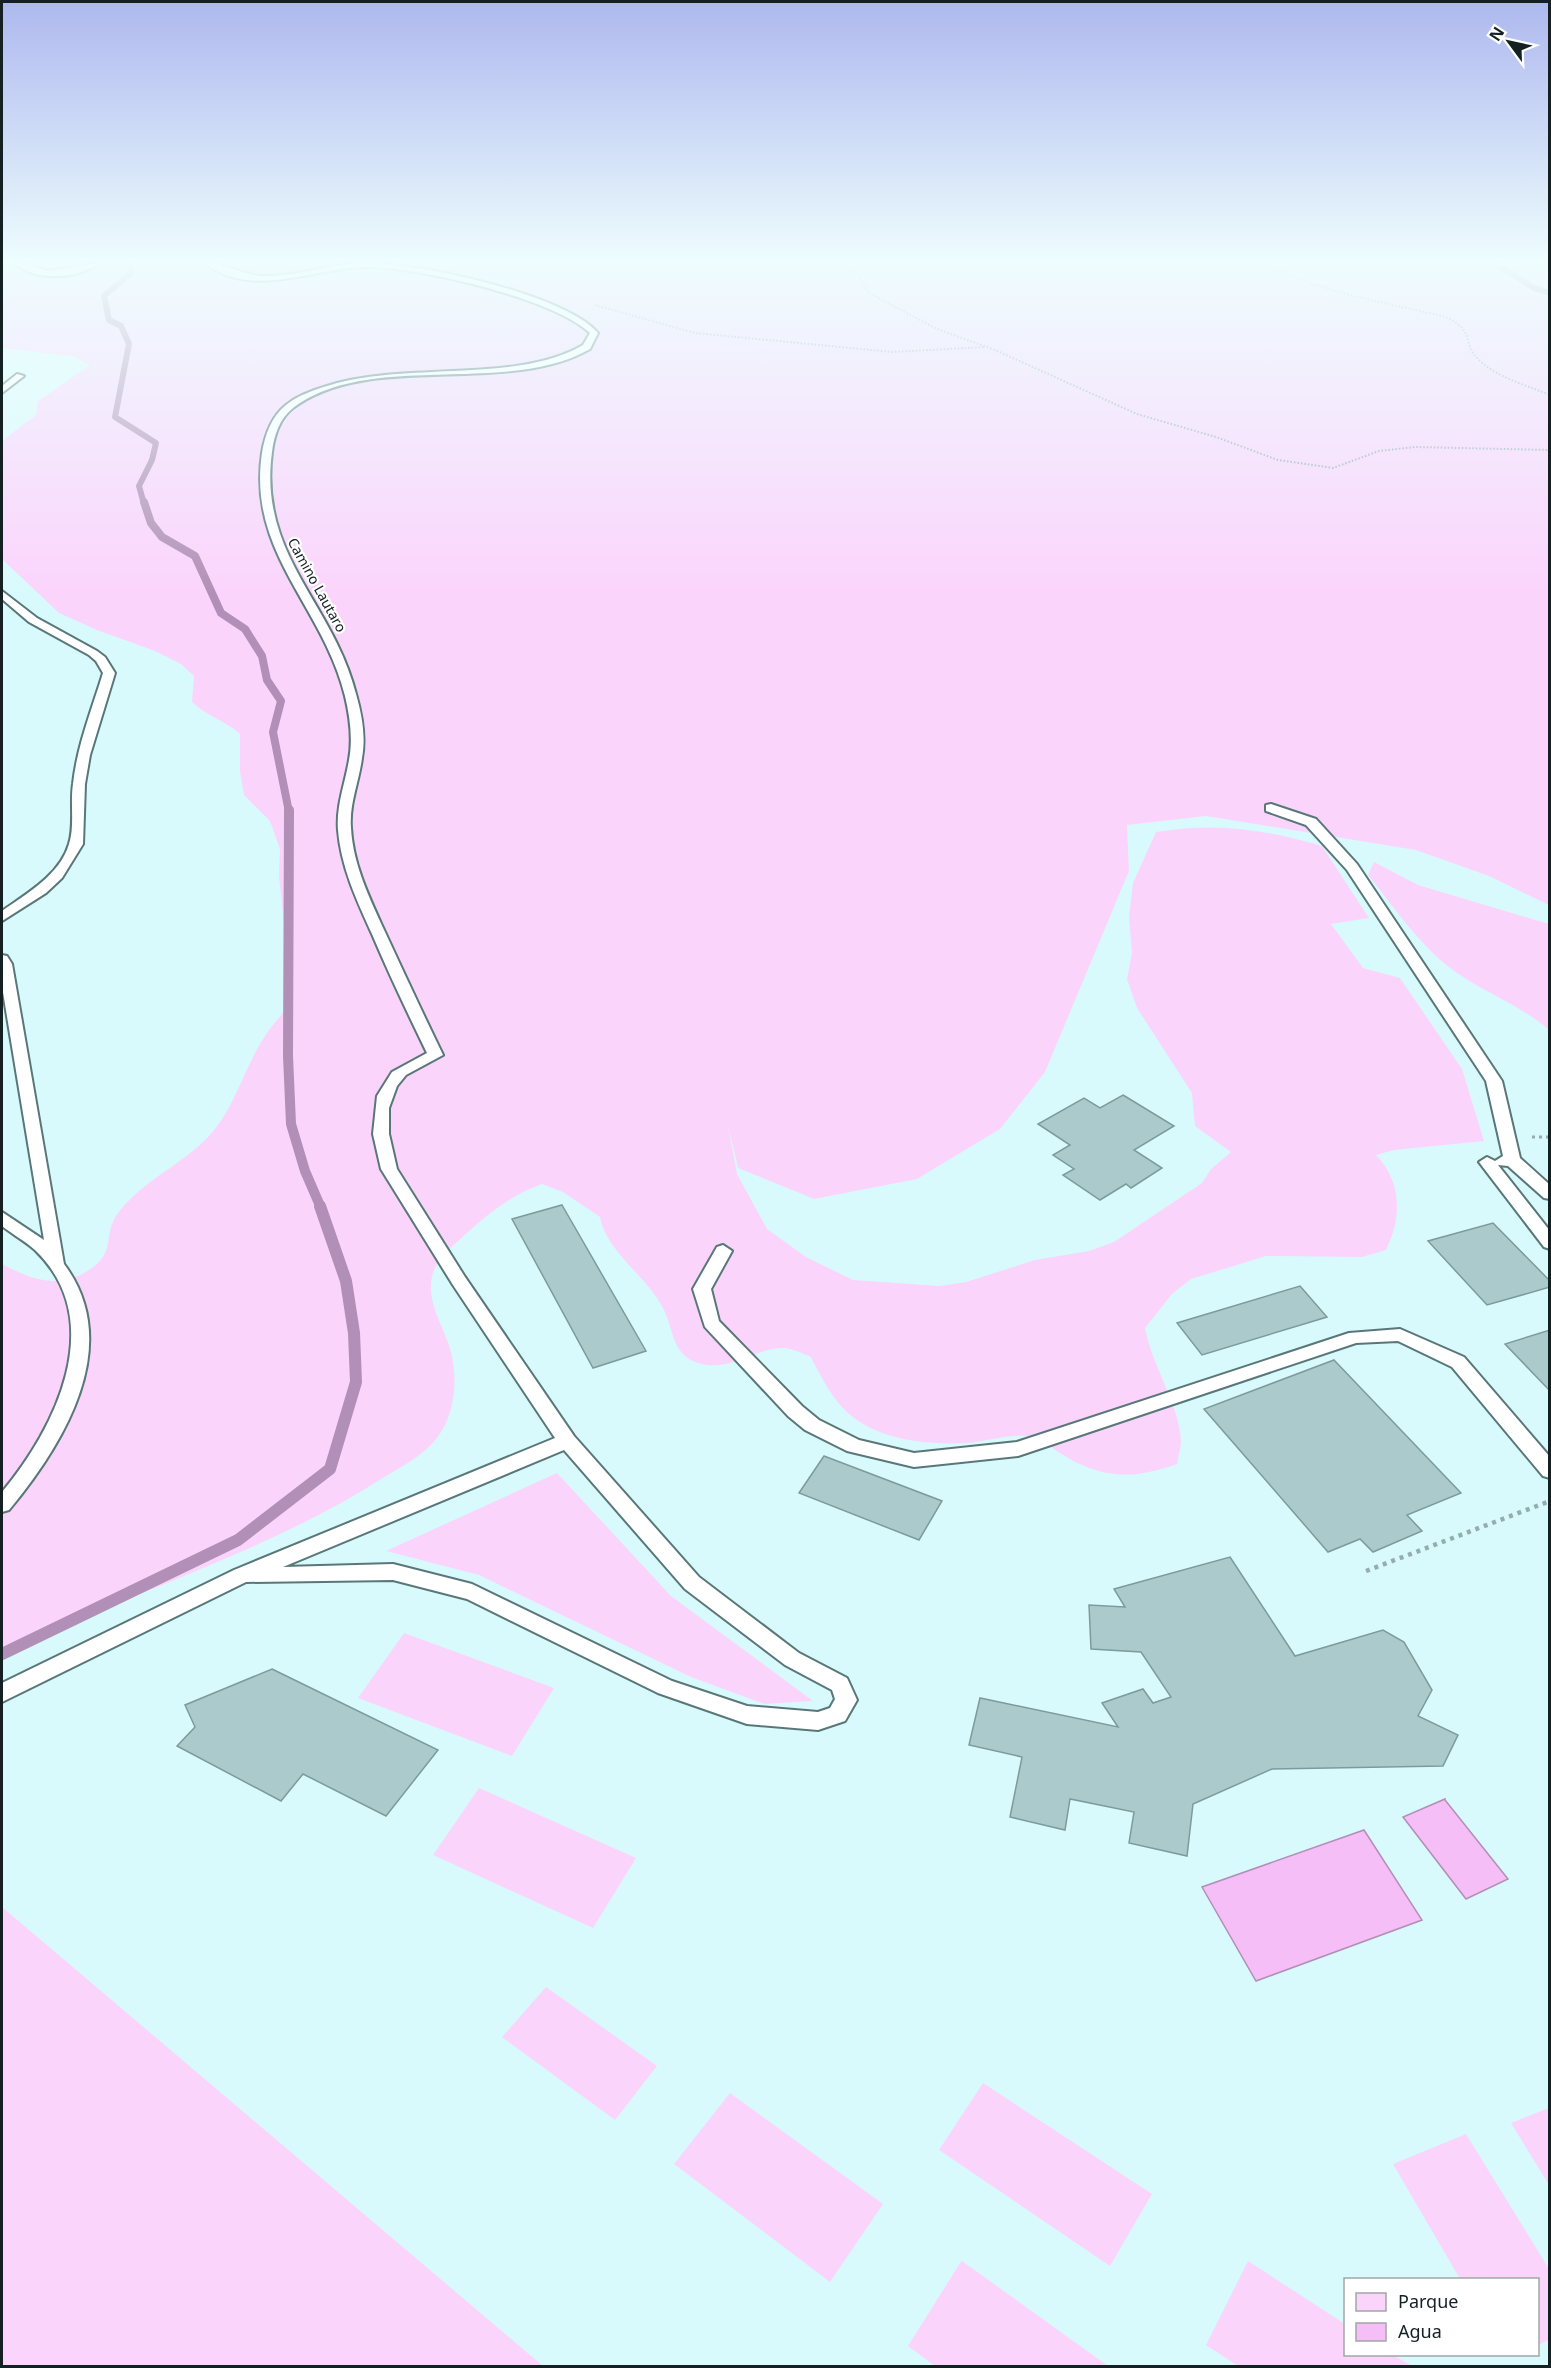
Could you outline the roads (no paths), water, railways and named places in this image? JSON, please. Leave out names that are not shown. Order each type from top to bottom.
[{"type":"lane","name":"Camino Lautaro","points":[[440,374],[363,380],[329,388],[301,400],[284,411],[274,423],[267,449],[264,490],[273,534],[296,583],[333,647],[349,685],[355,710],[357,756],[344,800],[344,826],[353,875],[435,1056],[397,1075],[382,1110],[380,1128],[382,1149],[389,1169],[459,1281],[567,1441]]},
{"type":"lane","points":[[2,390],[20,376]]},
{"type":"lane","points":[[2,594],[33,620],[102,659],[109,673],[84,755],[78,794],[76,844],[57,875],[42,890],[2,917]]},
{"type":"lane","points":[[1271,808],[1311,822],[1352,867],[1494,1081],[1512,1160],[1550,1194]]},
{"type":"lane","points":[[2,959],[5,964],[56,1263]]},
{"type":"lane","points":[[1512,1160],[1487,1162],[1550,1243]]},
{"type":"lane","points":[[2,1218],[37,1243],[56,1263],[69,1286],[78,1311],[81,1337],[80,1366],[72,1396],[59,1426],[41,1458],[2,1505]]},
{"type":"lane","points":[[723,1251],[702,1289],[711,1323],[795,1411],[812,1425],[854,1446],[884,1454],[914,1460],[1018,1449],[1355,1337],[1400,1335],[1458,1362],[1550,1471]]},
{"type":"lane","points":[[2,1693],[241,1576],[567,1441],[692,1583],[792,1659],[840,1684],[845,1692],[846,1700],[837,1715],[818,1721],[747,1715],[665,1687],[472,1592],[393,1572],[241,1576]]},
{"type":"water","points":[[1445,1799],[1508,1879],[1466,1899],[1403,1817]]},
{"type":"water","points":[[1364,1830],[1422,1920],[1256,1981],[1202,1887]]},
{"type":"waterway","points":[[123,374],[115,417],[156,443],[152,460],[139,486],[144,504]]},
{"type":"waterway","points":[[144,502],[151,523],[162,537],[195,556],[221,613],[245,629],[262,656],[267,680],[281,701],[273,732],[289,812]]},
{"type":"waterway","points":[[289,812],[288,1056],[291,1124],[305,1171],[321,1208]]},
{"type":"waterway","points":[[2,1654],[238,1540],[330,1469],[356,1382],[354,1333],[346,1281],[320,1206]]}]
